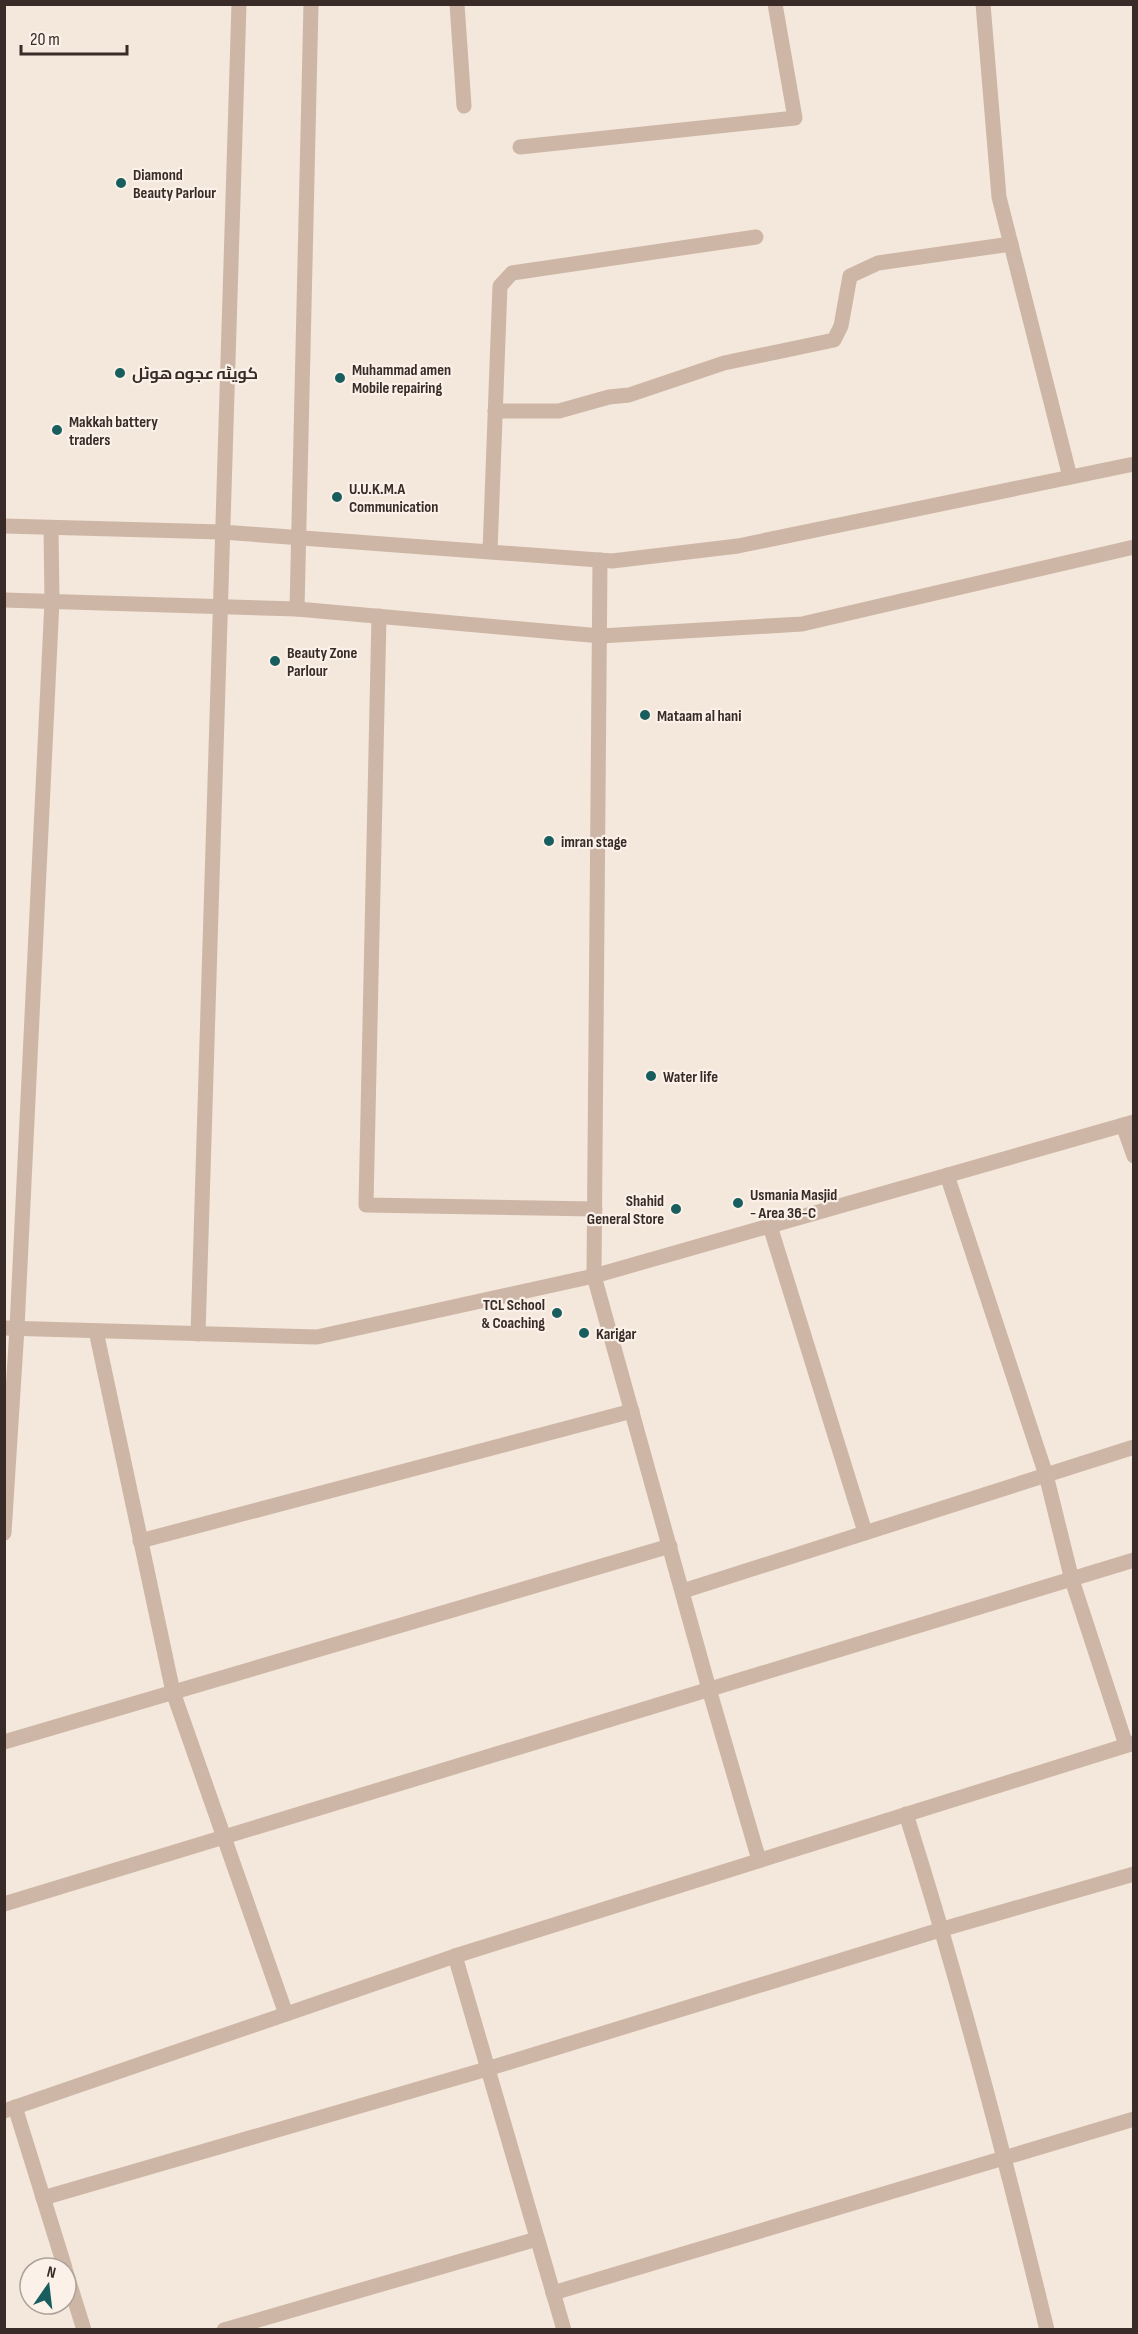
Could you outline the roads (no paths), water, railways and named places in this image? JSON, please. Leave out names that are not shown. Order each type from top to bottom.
[{"type":"street","points":[[198,1334],[239,4]]},
{"type":"street","points":[[297,609],[311,4]]},
{"type":"street","points":[[457,4],[464,106]]},
{"type":"street","points":[[520,147],[795,118],[775,4]]},
{"type":"street","points":[[983,4],[999,197],[1070,477]]},
{"type":"street","points":[[490,551],[500,286],[512,273],[756,237]]},
{"type":"street","points":[[495,411],[559,411],[609,397],[629,395],[724,363],[834,340],[841,326],[850,276],[878,263],[1011,244]]},
{"type":"street","points":[[4,526],[222,532],[612,561],[738,546],[1134,464]]},
{"type":"street","points":[[4,1533],[11,1328],[52,601],[51,528]]},
{"type":"street","points":[[4,600],[297,609],[601,636],[802,624],[1134,547]]},
{"type":"street","points":[[600,560],[594,1276],[759,1860]]},
{"type":"street","points":[[379,616],[366,1205],[595,1209]]},
{"type":"street","points":[[11,1328],[317,1337],[594,1276],[1128,1123],[1134,1156]]},
{"type":"street","points":[[61,2256],[43,2198],[10,2109],[455,1956],[1130,1744],[1072,1580],[1046,1475],[947,1175]]},
{"type":"street","points":[[770,1226],[865,1532]]},
{"type":"street","points":[[96,1331],[173,1692],[286,2014]]},
{"type":"street","points":[[140,1541],[632,1411]]},
{"type":"street","points":[[683,1591],[1134,1447]]},
{"type":"street","points":[[4,1742],[670,1546]]},
{"type":"street","points":[[4,1904],[1134,1560]]},
{"type":"street","points":[[906,1814],[942,1929],[1006,2159],[1047,2330]]},
{"type":"street","points":[[43,2198],[487,2070],[942,1929],[1134,1874]]},
{"type":"street","points":[[455,1956],[564,2330]]},
{"type":"street","points":[[553,2293],[1134,2119]]},
{"type":"street","points":[[224,2330],[537,2239]]},
{"type":"place","name":"Diamond Beauty Parlour","points":[[121,183]]},
{"type":"place","name":"کویٹہ عجوہ ھوٹل","points":[[120,373]]},
{"type":"place","name":"Muhammad amen Mobile repairing","points":[[340,378]]},
{"type":"place","name":"Makkah battery traders","points":[[57,430]]},
{"type":"place","name":"U.U.K.M.A Communication","points":[[337,497]]},
{"type":"place","name":"Beauty Zone Parlour","points":[[275,661]]},
{"type":"place","name":"Mataam al hani","points":[[645,715]]},
{"type":"place","name":"imran stage","points":[[549,841]]},
{"type":"place","name":"Water life","points":[[651,1076]]},
{"type":"place","name":"Usmania Masjid - Area 36-C","points":[[738,1203]]},
{"type":"place","name":"Shahid General Store","points":[[676,1209]]},
{"type":"place","name":"TCL School & Coaching","points":[[557,1313]]},
{"type":"place","name":"Karigar","points":[[584,1333]]}]
